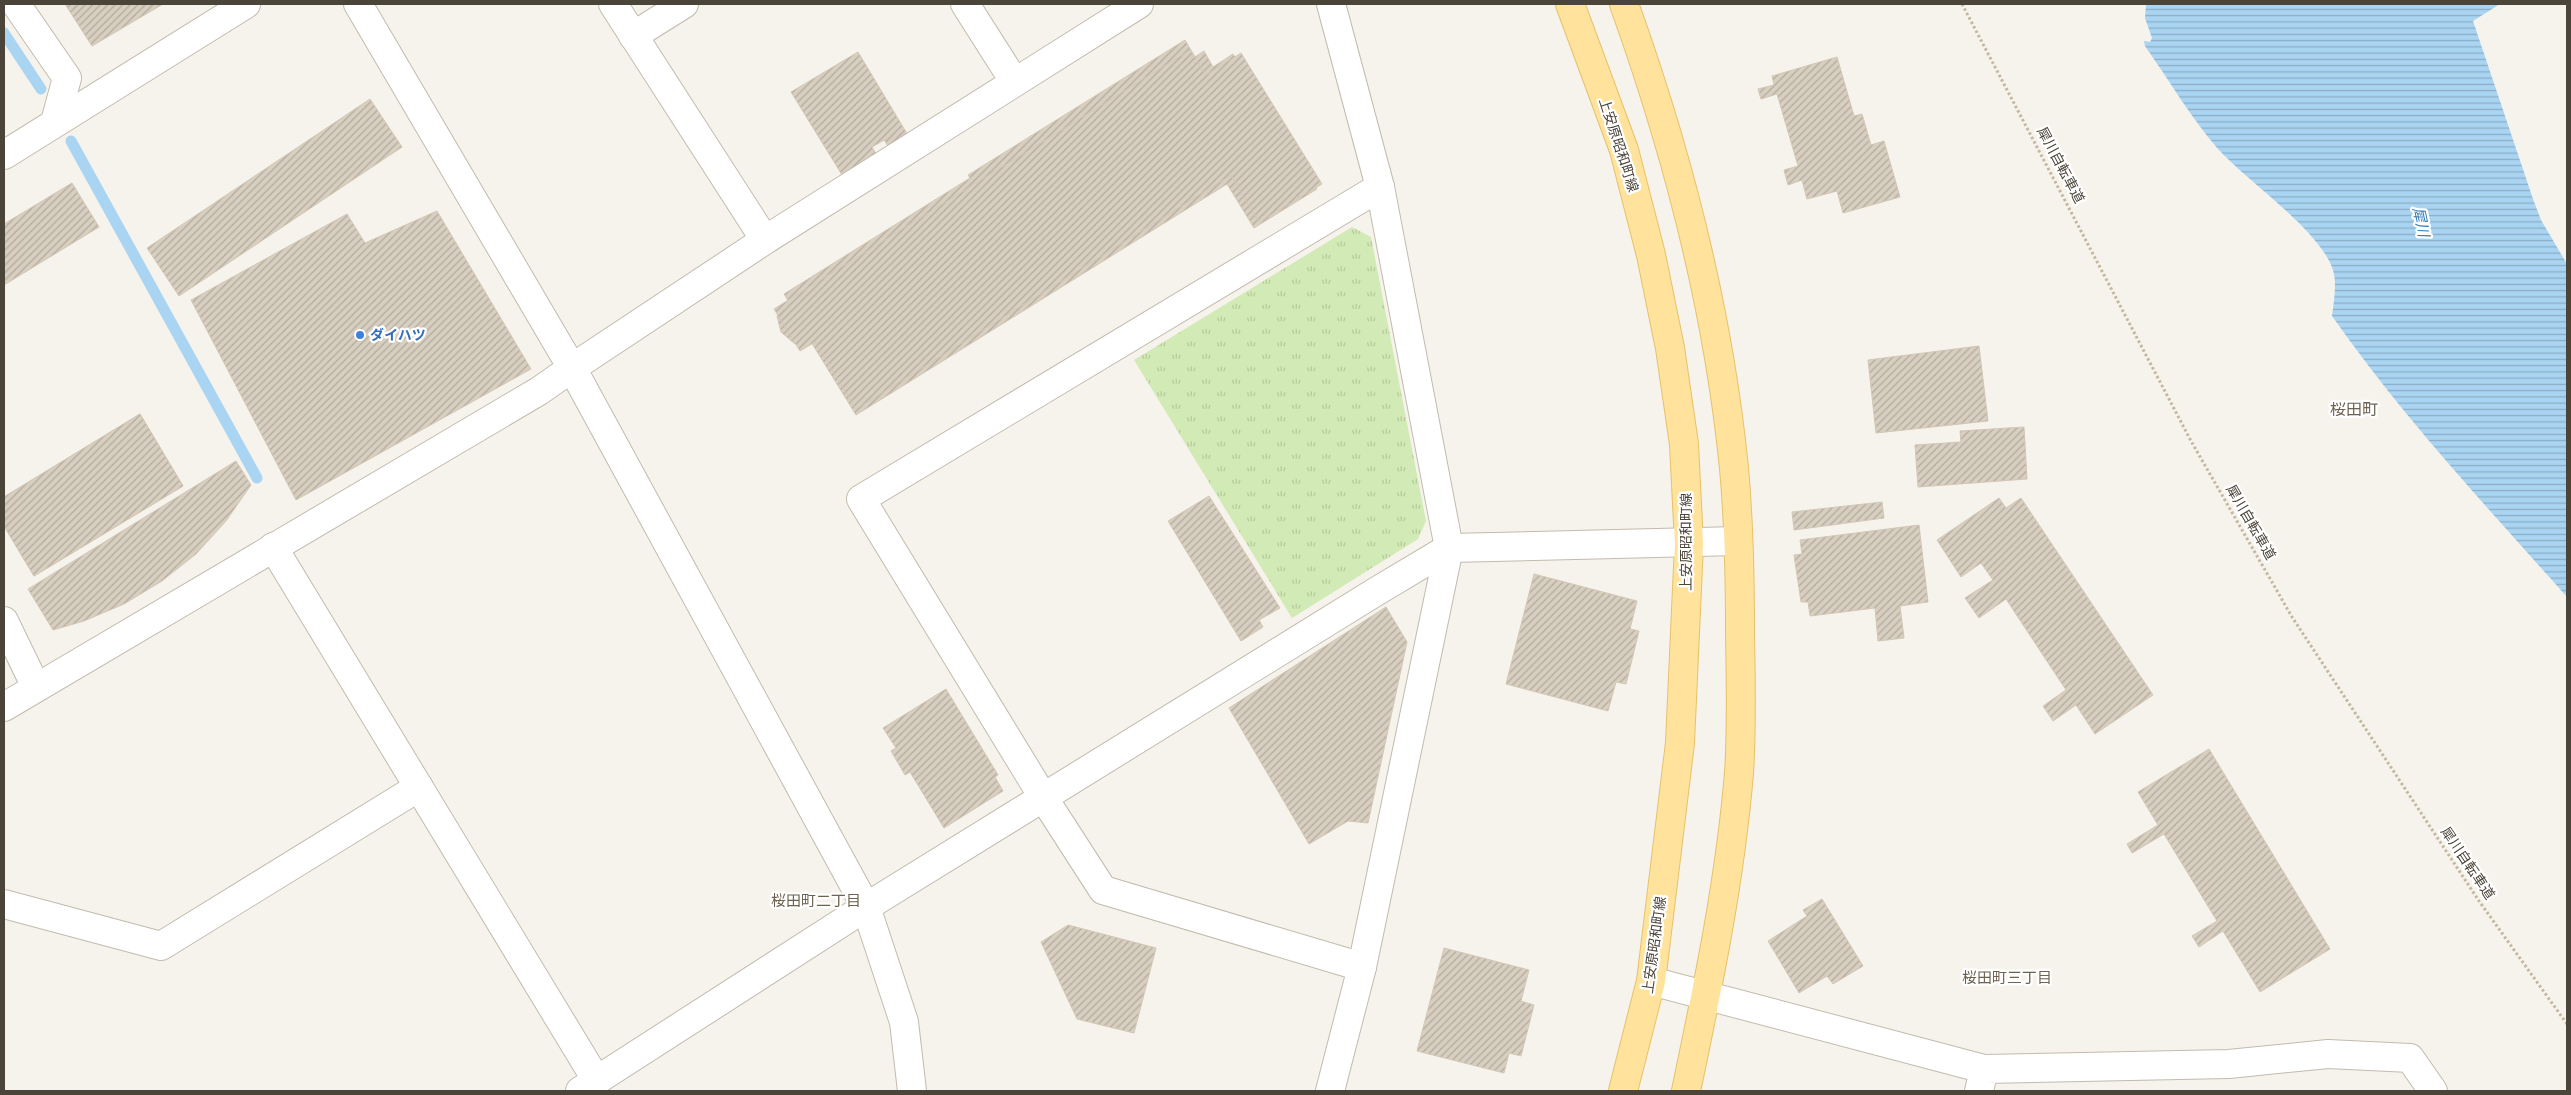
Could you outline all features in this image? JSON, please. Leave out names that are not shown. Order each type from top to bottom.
[{"type":"main road","name":"上安原昭和町線","points":[[1570,4],[1624,150],[1651,255],[1670,348],[1684,444],[1689,544],[1680,743],[1651,981],[1623,1091]]},
{"type":"main road","points":[[1624,4],[1654,88],[1692,224],[1716,339],[1734,469],[1738,541],[1741,678],[1739,772],[1726,888],[1686,1091]]},
{"type":"street","points":[[16,4],[67,78],[55,122]]},
{"type":"street","points":[[4,155],[246,4]]},
{"type":"street","points":[[358,4],[572,368],[866,908],[904,1022],[912,1091]]},
{"type":"street","points":[[614,4],[765,240]]},
{"type":"street","points":[[633,36],[684,4]]},
{"type":"street","points":[[965,4],[1014,81]]},
{"type":"street","points":[[4,707],[539,391],[765,240],[1014,81],[1139,4]]},
{"type":"street","points":[[1330,1091],[1362,967],[1449,548],[1380,187],[1331,4]]},
{"type":"street","points":[[1362,967],[1103,890],[1043,797],[861,499],[1380,187]]},
{"type":"street","points":[[273,547],[419,787],[588,1086],[1043,797],[1449,548],[1689,544],[1738,541]]},
{"type":"street","points":[[4,622],[36,687]]},
{"type":"street","points":[[4,904],[161,946],[419,787]]},
{"type":"street","points":[[1651,981],[1982,1080],[2230,1064],[2328,1054],[2410,1058],[2433,1091]]},
{"type":"path","name":"犀川自転車道","points":[[1962,4],[2191,441],[2292,617],[2479,901],[2567,1024]]},
{"type":"green space","points":[[1352,227],[1371,237],[1426,521],[1418,539],[1292,618],[1134,360]]},
{"type":"water","name":"犀川","points":[[2146,4],[2500,4],[2473,21],[2541,220],[2567,264],[2567,597],[2416,425],[2332,316],[2335,281],[2333,270],[2326,255],[2299,223],[2218,149],[2189,112],[2145,46],[2144,41],[2150,42],[2152,38],[2145,18]]},
{"type":"building","points":[[65,4],[163,4],[92,46]]},
{"type":"building","points":[[1185,40],[1195,57],[1204,51],[1213,67],[1233,54],[1317,189],[1254,228],[1227,184],[856,415],[808,337],[795,344],[781,332],[777,316],[792,307],[784,294],[970,178],[968,175]]},
{"type":"building","points":[[1190,50],[1206,75],[1241,53],[1322,184],[1259,222],[1231,175],[856,409],[815,342],[800,351],[774,309]]},
{"type":"building","points":[[858,52],[912,142],[894,154],[884,140],[872,147],[881,162],[847,183],[791,92]]},
{"type":"building","points":[[1837,57],[1854,116],[1862,114],[1871,145],[1884,141],[1900,197],[1843,213],[1837,191],[1807,199],[1802,180],[1788,185],[1784,170],[1798,166],[1777,94],[1761,99],[1758,89],[1774,85],[1772,76]]},
{"type":"building","points":[[370,99],[402,147],[179,296],[147,248]]},
{"type":"building","points":[[72,183],[99,227],[4,285],[4,224]]},
{"type":"building","name":"ダイハツ","points":[[437,211],[531,369],[296,500],[191,300],[347,214],[365,243]]},
{"type":"building","points":[[1979,346],[1988,421],[1876,433],[1868,360]]},
{"type":"building","points":[[140,414],[183,486],[34,576],[4,526],[4,497]]},
{"type":"building","points":[[140,414],[183,486],[34,576],[4,526],[4,497]]},
{"type":"building","points":[[2024,427],[2027,479],[1918,487],[1915,445],[1961,442],[1960,431]]},
{"type":"building","points":[[236,461],[251,485],[226,521],[196,554],[162,581],[124,604],[84,621],[53,630],[28,589]]},
{"type":"building","points":[[1209,496],[1280,608],[1259,620],[1263,627],[1241,641],[1168,521]]},
{"type":"building","points":[[1999,498],[2006,508],[2021,498],[2153,695],[2095,734],[2076,705],[2053,721],[2043,706],[2066,690],[2006,599],[1979,618],[1965,598],[1993,580],[1981,563],[1961,577],[1937,540]]},
{"type":"building","points":[[1882,502],[1884,518],[1794,530],[1792,512]]},
{"type":"building","points":[[1919,525],[1928,602],[1900,606],[1904,638],[1878,641],[1875,608],[1810,616],[1808,602],[1801,602],[1794,555],[1802,554],[1800,540]]},
{"type":"building","points":[[1534,574],[1637,601],[1630,629],[1639,631],[1626,684],[1616,682],[1608,711],[1506,684]]},
{"type":"building","points":[[1386,607],[1407,642],[1368,823],[1348,821],[1309,844],[1229,708]]},
{"type":"building","points":[[946,689],[998,775],[995,777],[1003,791],[944,828],[910,772],[905,775],[891,751],[896,748],[883,728]]},
{"type":"building","points":[[2209,749],[2330,949],[2260,992],[2223,931],[2199,947],[2192,936],[2217,921],[2164,834],[2132,853],[2127,844],[2158,825],[2138,792]]},
{"type":"building","points":[[1822,899],[1863,966],[1833,984],[1827,976],[1799,993],[1768,941],[1807,916],[1803,910]]},
{"type":"building","points":[[1068,925],[1156,948],[1134,1033],[1077,1019],[1041,942]]},
{"type":"building","points":[[1444,948],[1529,970],[1521,1001],[1534,1005],[1521,1056],[1509,1053],[1504,1073],[1417,1051]]},
{"type":"waterway","points":[[4,33],[41,89]]},
{"type":"waterway","points":[[71,141],[257,478]]},
{"type":"place","name":"ダイハツ","points":[[360,335]]},
{"type":"district","name":"桜田町","points":[[2354,409]]},
{"type":"district","name":"桜田町二丁目","points":[[816,901]]},
{"type":"district","name":"桜田町三丁目","points":[[2007,978]]}]
